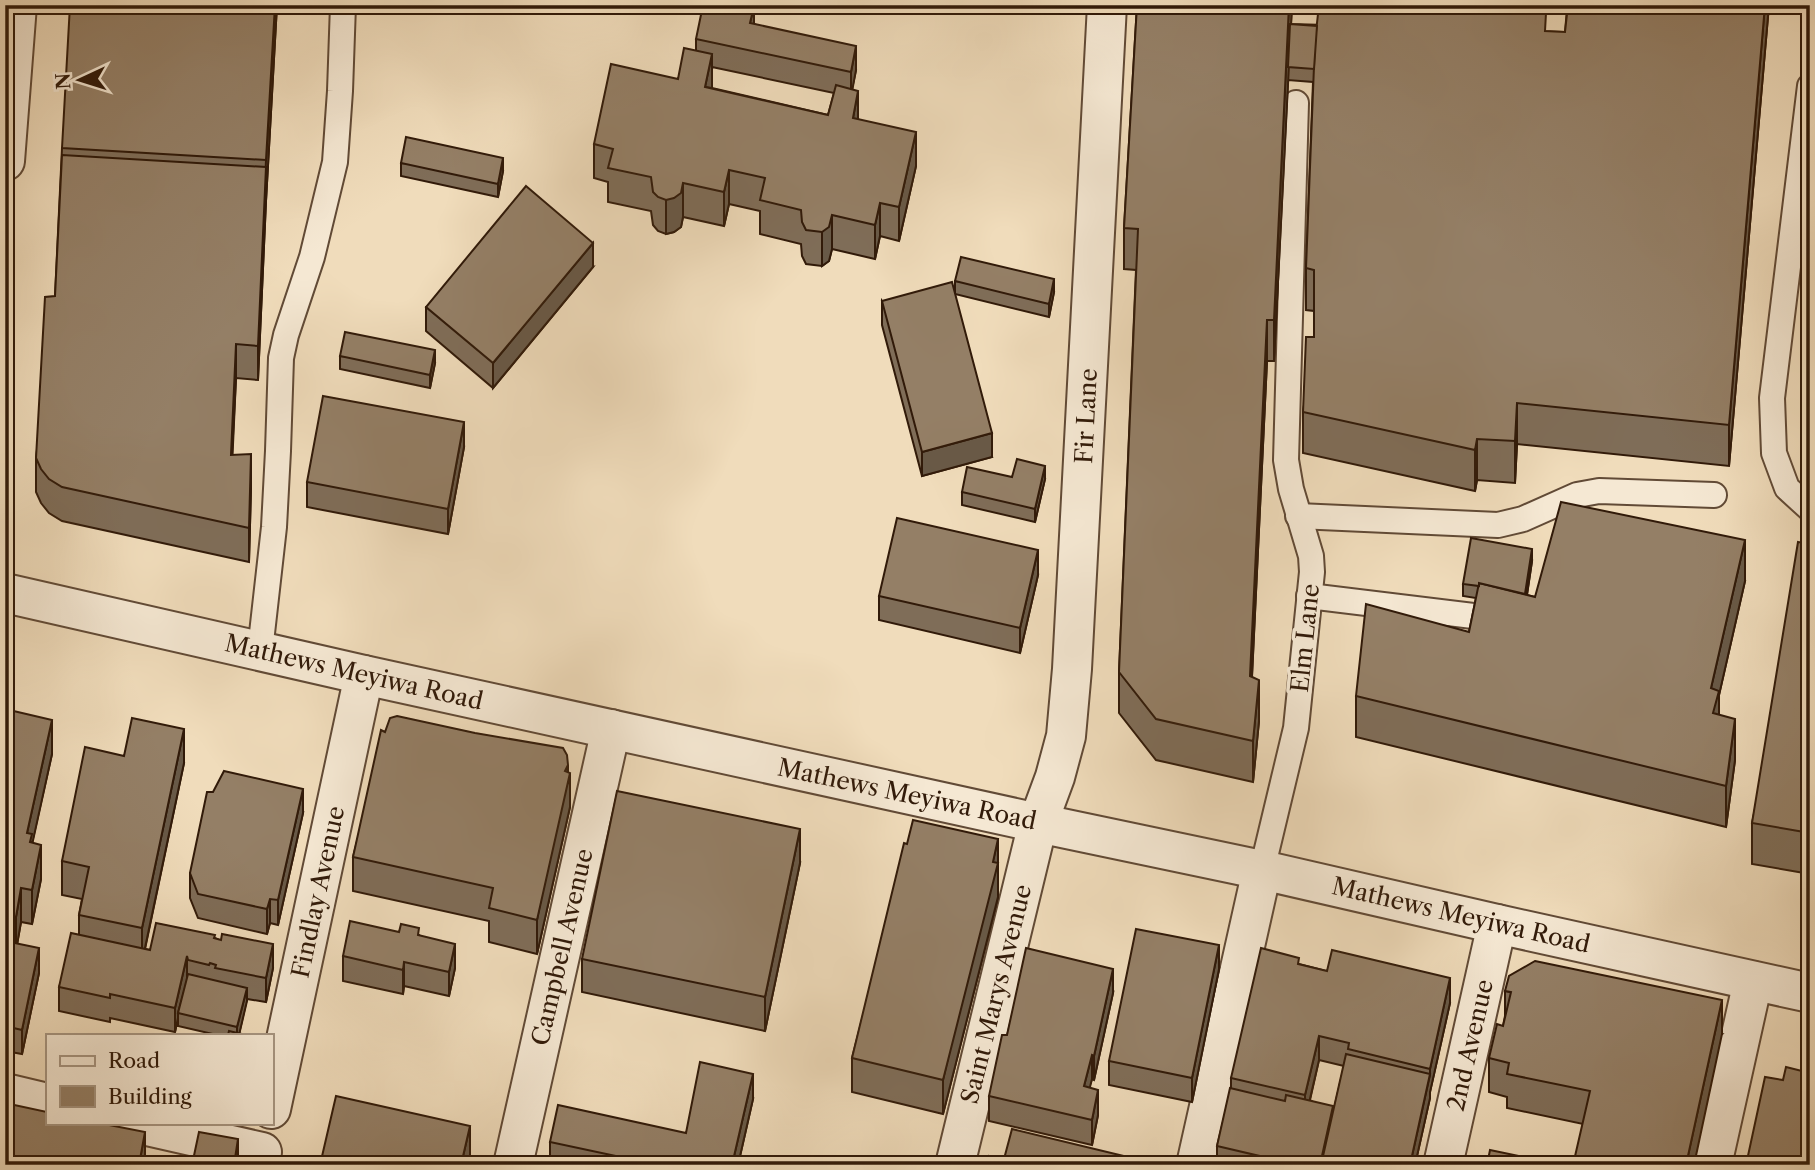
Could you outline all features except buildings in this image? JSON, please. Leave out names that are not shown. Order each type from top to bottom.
[{"type":"street","points":[[5,161],[17,5]]},
{"type":"street","name":"Fir Lane","points":[[1038,823],[1055,778],[1066,736],[1072,669],[1107,5]]},
{"type":"street","name":"Mathews Meyiwa Road","points":[[5,593],[364,675],[1262,870],[1810,993]]},
{"type":"street","name":"Findlay Avenue","points":[[273,1100],[364,675]]},
{"type":"street","name":"Campbell Avenue","points":[[513,1165],[611,729]]},
{"type":"street","name":"Saint Marys Avenue","points":[[955,1165],[1038,823]]},
{"type":"street","name":"Elm Lane","points":[[1196,1165],[1262,870]]},
{"type":"street","name":"2nd Avenue","points":[[1443,1165],[1497,924]]},
{"type":"street","points":[[1712,1165],[1753,981]]},
{"type":"street","points":[[5,1093],[46,1103]]},
{"type":"street","points":[[139,1124],[263,1147]]},
{"type":"lane","points":[[260,651],[274,527],[281,358],[312,257],[335,162],[343,5]]},
{"type":"lane","points":[[1810,86],[1772,398],[1774,453],[1787,488],[1810,509]]},
{"type":"lane","name":"Elm Lane","points":[[1262,870],[1296,728],[1312,572],[1311,556],[1298,516],[1286,460],[1296,103]]},
{"type":"lane","points":[[1298,516],[1499,524],[1523,519],[1577,495],[1599,491],[1714,495]]},
{"type":"lane","points":[[1309,596],[1531,623]]}]
